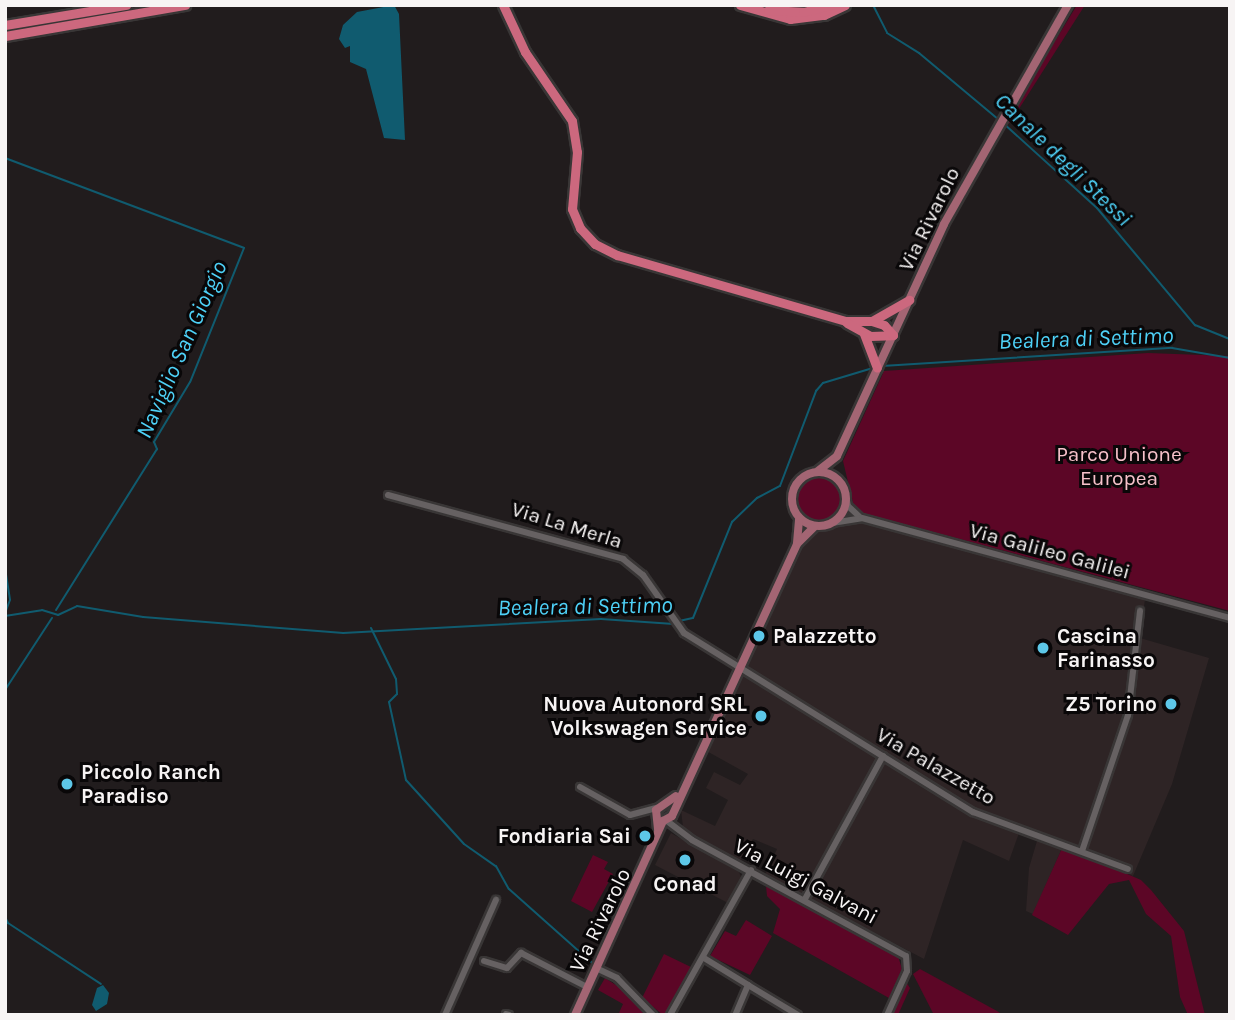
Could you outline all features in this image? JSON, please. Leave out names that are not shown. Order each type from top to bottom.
[{"type":"highway","points":[[5,25],[126,5]]},
{"type":"highway","points":[[5,36],[185,5]]},
{"type":"highway","points":[[503,5],[525,52],[572,121],[577,152],[572,209],[590,240],[617,255],[845,321],[872,321],[884,325],[893,335]]},
{"type":"highway","points":[[740,5],[790,19],[824,15],[845,5]]},
{"type":"highway","points":[[754,5],[793,13],[832,5]]},
{"type":"highway","points":[[872,321],[909,300]]},
{"type":"highway","points":[[845,321],[864,334],[893,335]]},
{"type":"highway","points":[[864,334],[877,367]]},
{"type":"main road","name":"Via Rivarolo","points":[[818,471],[837,456],[909,300],[996,125],[1068,5]]},
{"type":"main road","name":"Via Rivarolo","points":[[837,456],[839,480]]},
{"type":"main road","points":[[664,815],[681,792],[738,665],[797,544],[815,526],[832,523],[844,511],[846,495],[839,480],[818,471],[803,476],[793,489],[792,505],[799,518],[797,544]]},
{"type":"main road","points":[[799,518],[815,526]]},
{"type":"main road","name":"Via Rivarolo","points":[[575,1015],[656,840],[664,815]]},
{"type":"street","name":"Via La Merla","points":[[388,495],[622,559],[643,575],[684,633],[738,665]]},
{"type":"street","points":[[846,495],[848,506],[862,519]]},
{"type":"street","name":"Via Galileo Galilei","points":[[832,523],[862,519],[1230,618]]},
{"type":"street","points":[[1082,851],[1128,715],[1140,611]]},
{"type":"street","name":"Via Palazzetto","points":[[738,665],[973,812],[1128,869]]},
{"type":"street","points":[[805,899],[883,756]]},
{"type":"street","points":[[580,787],[630,815],[636,811],[664,815]]},
{"type":"street","name":"Via Luigi Galvani","points":[[664,815],[676,830],[906,956],[907,971],[887,1015]]},
{"type":"street","points":[[672,1013],[751,870]]},
{"type":"street","points":[[445,1015],[478,959],[496,900]]},
{"type":"street","points":[[478,959],[507,968],[521,954],[587,987]]},
{"type":"street","points":[[704,958],[798,1015]]},
{"type":"street","points":[[596,968],[617,978],[653,1015]]},
{"type":"street","points":[[734,1015],[748,985]]},
{"type":"shaded area","points":[[861,523],[1145,599],[1140,638],[1209,658],[1172,784],[1133,876],[1063,846],[1033,914],[1026,911],[1029,868],[1037,841],[1019,833],[1009,861],[963,840],[924,959],[765,875],[777,849],[753,839],[739,862],[696,839],[683,827],[681,810],[715,826],[728,800],[706,788],[714,772],[740,785],[748,774],[703,749],[801,541],[812,531]]},
{"type":"shaded area","points":[[671,833],[739,872],[742,879],[728,903],[655,865]]},
{"type":"green space","points":[[1077,5],[1085,5],[1010,123],[1005,123]]},
{"type":"green space","name":"Parco Unione Europea","points":[[1148,353],[1230,356],[1230,611],[862,513],[853,503],[843,461],[884,371]]},
{"type":"green space","points":[[819,476],[835,483],[842,499],[835,515],[819,522],[803,515],[796,499],[803,483]]},
{"type":"green space","points":[[1063,846],[1141,880],[1151,890],[1184,931],[1205,1015],[1188,1015],[1180,997],[1171,936],[1146,914],[1129,880],[1109,884],[1068,935],[1032,915]]},
{"type":"green space","points":[[593,855],[608,862],[604,869],[613,874],[592,912],[571,901]]},
{"type":"green space","points":[[766,886],[898,956],[902,969],[889,998],[773,933],[780,909],[767,896]]},
{"type":"green space","points":[[746,920],[772,936],[750,975],[710,956],[725,931],[736,936]]},
{"type":"green space","points":[[664,954],[693,968],[672,1008],[663,1015],[642,998]]},
{"type":"green space","points":[[920,969],[1003,1015],[934,1015],[913,974]]},
{"type":"green space","points":[[605,978],[622,989],[645,1015],[618,1015],[623,1004],[598,990]]},
{"type":"green space","points":[[906,982],[910,988],[898,1015],[890,1015]]},
{"type":"water","points":[[394,5],[399,14],[405,140],[384,138],[366,69],[350,62],[350,46],[345,48],[339,39],[343,25],[357,12]]},
{"type":"water","points":[[103,985],[109,993],[107,1004],[96,1011],[92,1005],[97,988]]},
{"type":"waterway","name":"Canale degli Stessi","points":[[873,5],[887,33],[919,53],[999,120]]},
{"type":"waterway","name":"Canale degli Stessi","points":[[1003,123],[1097,208],[1195,325],[1230,339]]},
{"type":"waterway","name":"Naviglio San Giorgio","points":[[5,158],[244,248],[190,382],[154,442],[157,449],[56,610]]},
{"type":"waterway","name":"Bealera di Settimo","points":[[882,366],[1172,348],[1230,358]]},
{"type":"waterway","name":"Bealera di Settimo","points":[[679,621],[693,618],[732,522],[757,498],[780,486],[816,391],[823,383],[873,368]]},
{"type":"waterway","points":[[5,568],[10,600],[5,613]]},
{"type":"waterway","name":"Bealera di Settimo","points":[[5,616],[42,610],[58,615],[77,606],[143,617],[343,633],[601,619],[674,624]]},
{"type":"waterway","points":[[5,690],[52,618]]},
{"type":"waterway","points":[[371,628],[396,679],[397,694],[389,702],[406,780],[464,844],[496,866],[509,889],[592,963]]},
{"type":"waterway","points":[[5,917],[8,923],[101,984]]},
{"type":"place","name":"Palazzetto","points":[[759,636]]},
{"type":"place","name":"Cascina Farinasso","points":[[1043,648]]},
{"type":"place","name":"Z5 Torino","points":[[1171,704]]},
{"type":"place","name":"Nuova Autonord SRL Volkswagen Service","points":[[761,716]]},
{"type":"place","name":"Piccolo Ranch Paradiso","points":[[67,784]]},
{"type":"place","name":"Fondiaria Sai","points":[[645,836]]},
{"type":"place","name":"Conad","points":[[685,860]]}]
